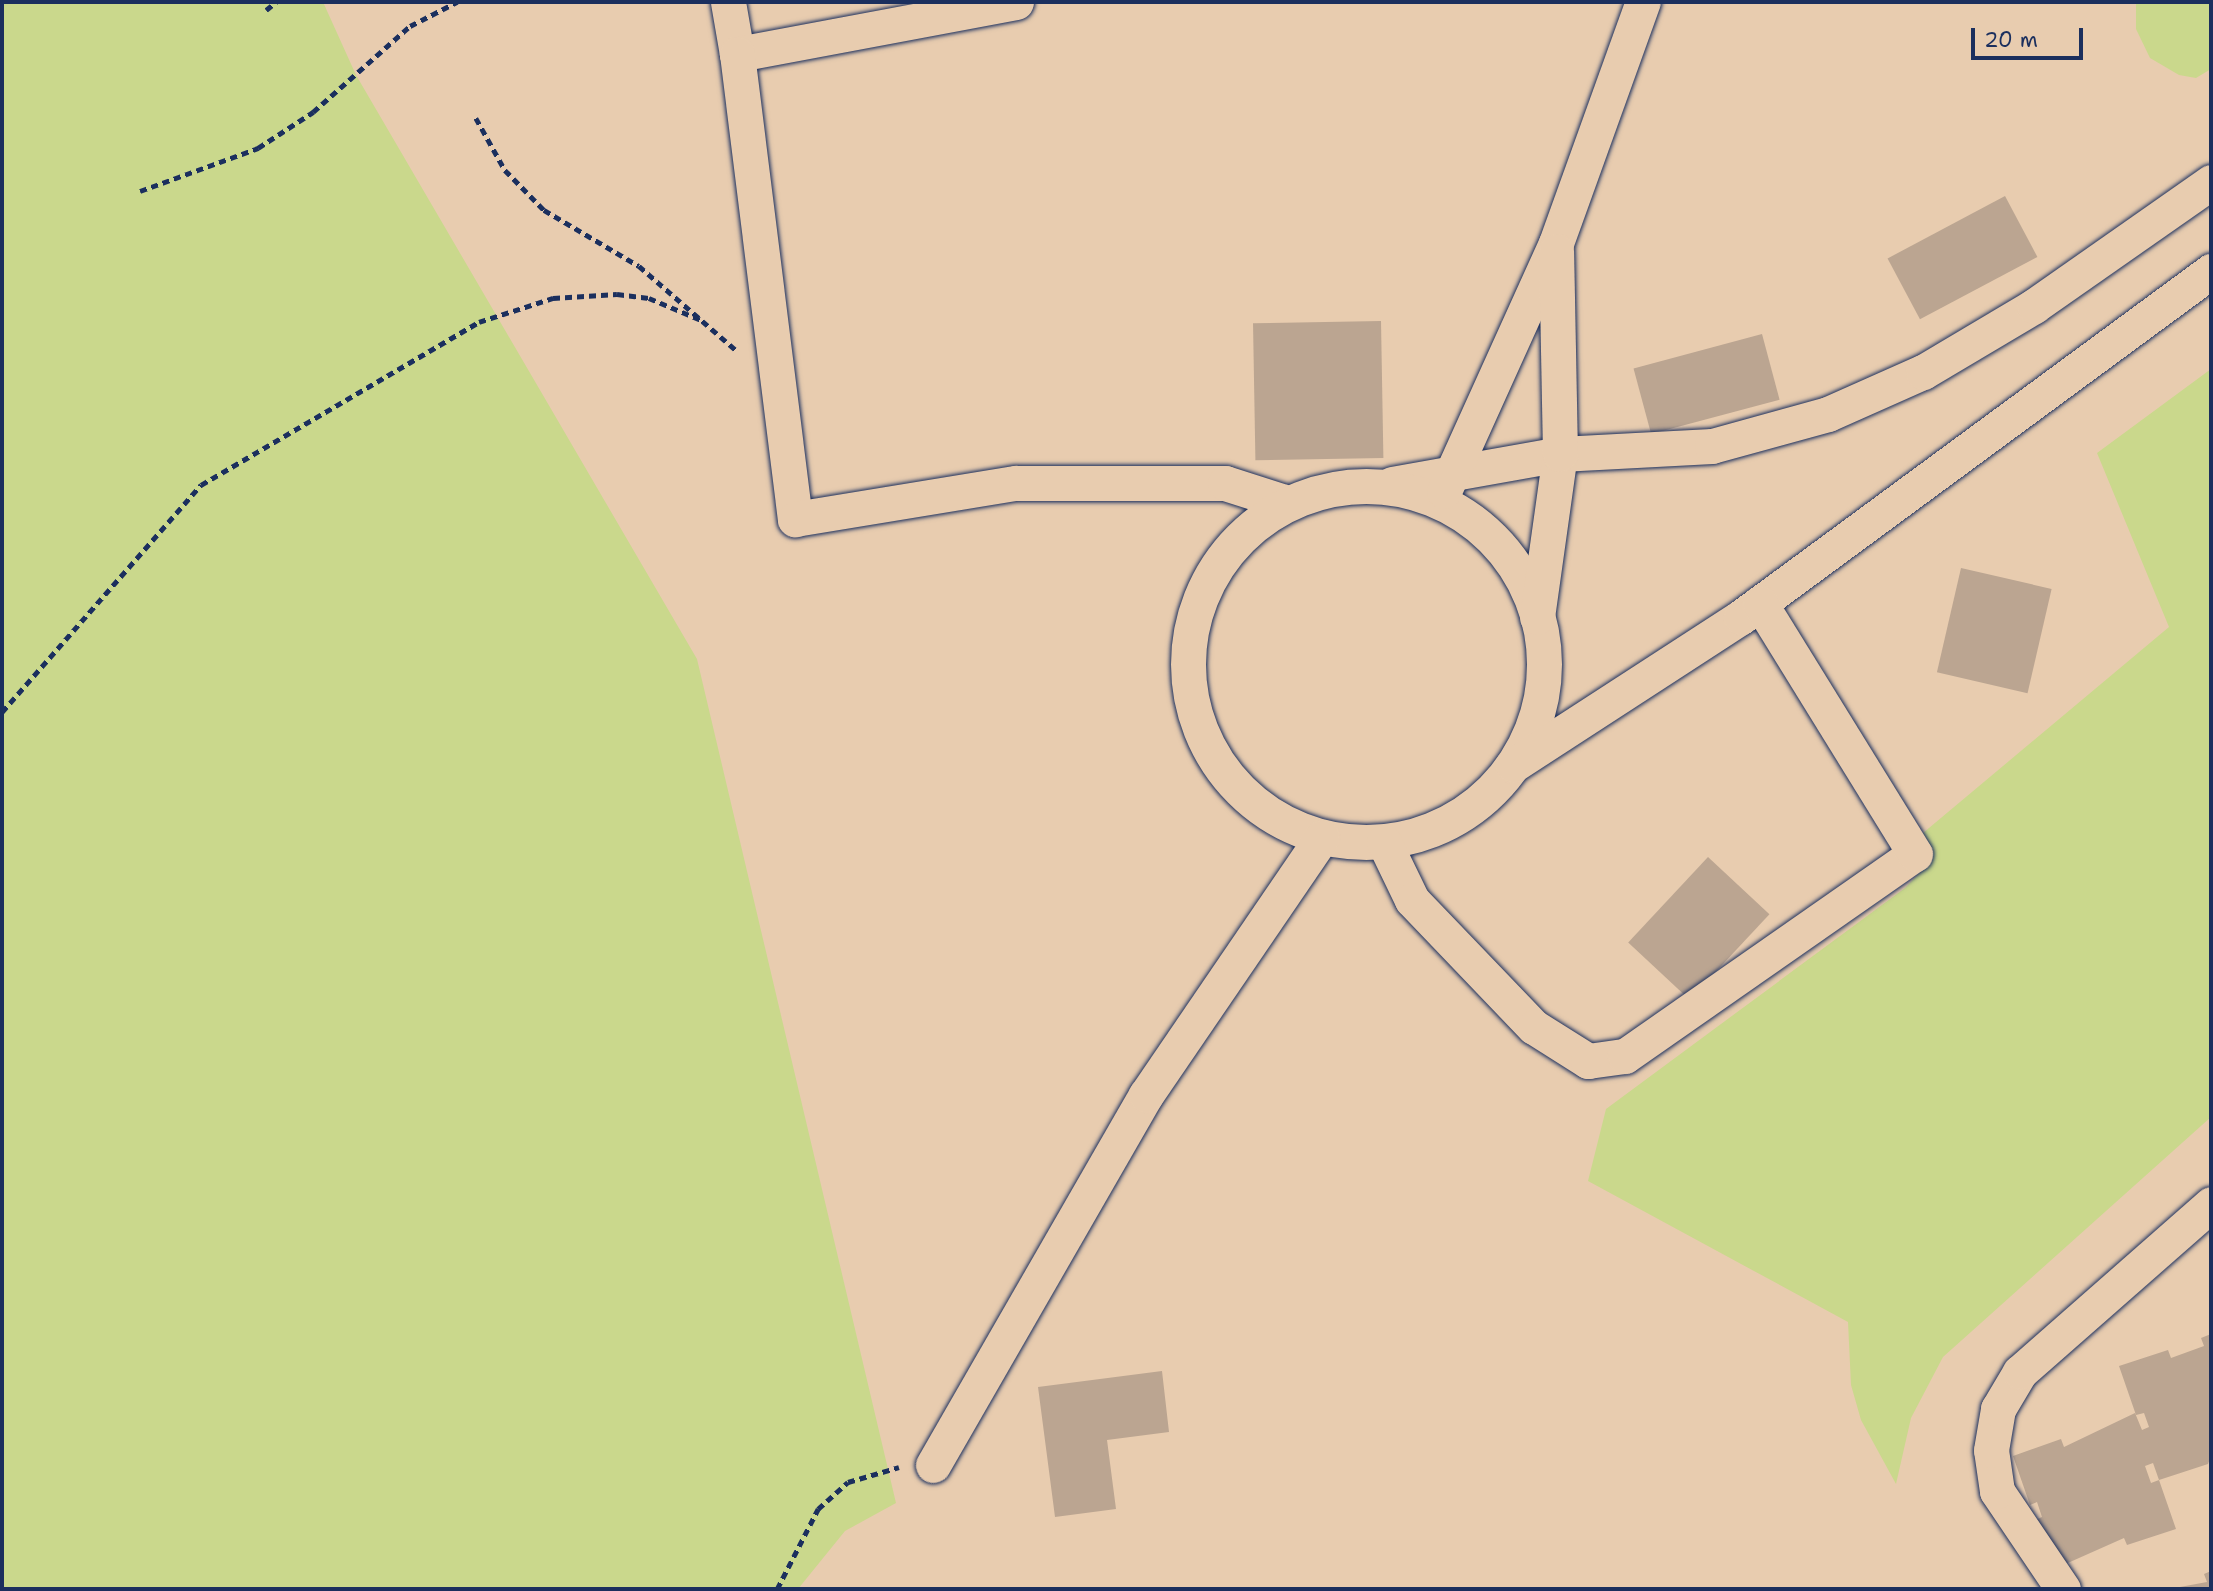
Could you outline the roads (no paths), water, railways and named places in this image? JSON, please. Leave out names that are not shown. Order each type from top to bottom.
[{"type":"street","points":[[728,2],[737,54],[795,519],[1016,483],[1225,483],[1288,503]]},
{"type":"street","points":[[737,54],[1016,2]]},
{"type":"street","points":[[1445,488],[1556,243],[1643,2]]},
{"type":"street","points":[[2211,182],[2034,306],[1884,391],[1783,429],[1712,446],[1560,454],[1445,488],[1379,486],[1318,492],[1288,503],[1238,539],[1213,572],[1193,620],[1188,682],[1205,741],[1241,791],[1293,827],[1322,837],[1384,842],[1443,825],[1470,810],[1513,765],[1760,603],[2211,271]]},
{"type":"street","points":[[1513,765],[1539,709],[1544,678],[1538,617],[1560,454],[1556,243]]},
{"type":"street","points":[[1445,488],[1511,561],[1538,617]]},
{"type":"street","points":[[1384,842],[1412,900],[1534,1027],[1588,1061],[1625,1056],[1915,854],[1760,603]]},
{"type":"street","points":[[933,1465],[1146,1095],[1322,837]]},
{"type":"street","points":[[2063,1589],[1997,1491],[1991,1450],[1998,1409],[2020,1372],[2211,1204]]}]
